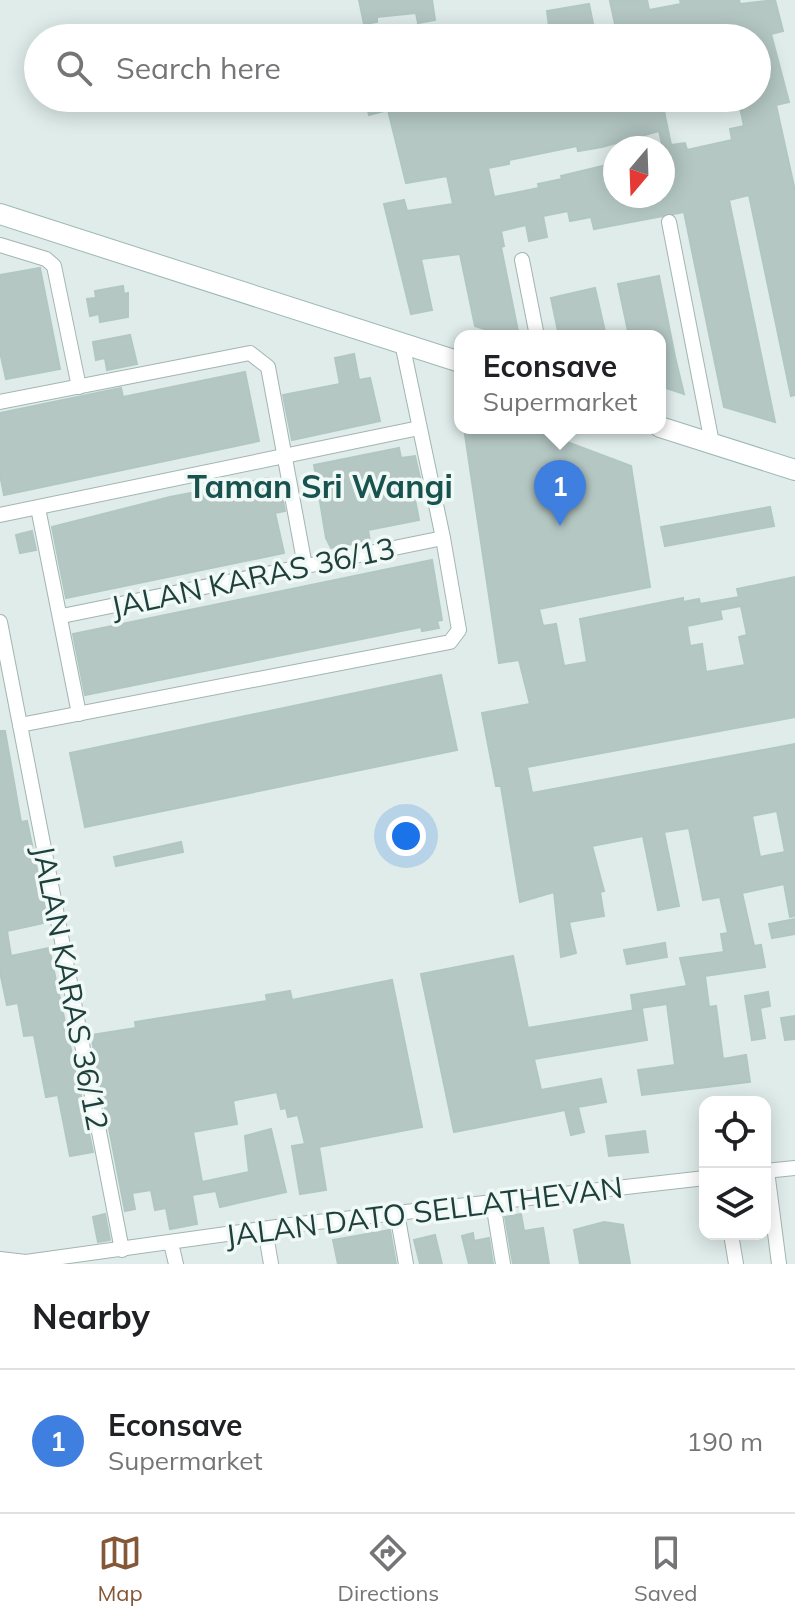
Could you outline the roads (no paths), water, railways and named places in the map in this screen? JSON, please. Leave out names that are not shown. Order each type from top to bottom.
[{"type":"main road","points":[[0,214],[454,360]]},
{"type":"main road","points":[[666,429],[795,470]]},
{"type":"street","points":[[669,222],[712,443]]},
{"type":"street","points":[[0,245],[46,259],[54,266],[79,387]]},
{"type":"street","points":[[522,260],[536,330]]},
{"type":"street","points":[[20,725],[450,642],[459,630],[402,343]]},
{"type":"street","points":[[0,402],[250,353],[268,367],[305,566]]},
{"type":"street","points":[[0,515],[419,428]]},
{"type":"street","points":[[38,508],[62,616],[79,714]]},
{"type":"street","name":"JALAN KARAS 36/13","points":[[62,616],[443,538]]},
{"type":"street","name":"JALAN KARAS 36/12","points":[[0,622],[122,1250]]},
{"type":"street","points":[[771,1177],[795,1168]]},
{"type":"street","name":"JALAN DATO SELLATHEVAN","points":[[0,1259],[26,1262],[122,1250],[174,1253],[265,1229],[699,1179]]},
{"type":"street","points":[[493,1203],[503,1264]]},
{"type":"street","points":[[771,1207],[779,1264]]},
{"type":"street","points":[[397,1213],[406,1264]]},
{"type":"street","points":[[265,1229],[271,1264]]},
{"type":"street","points":[[732,1240],[736,1264]]},
{"type":"place","name":"Econsave","points":[[560,526]]},
{"type":"district","name":"Taman Sri Wangi","points":[[320,487]]}]
